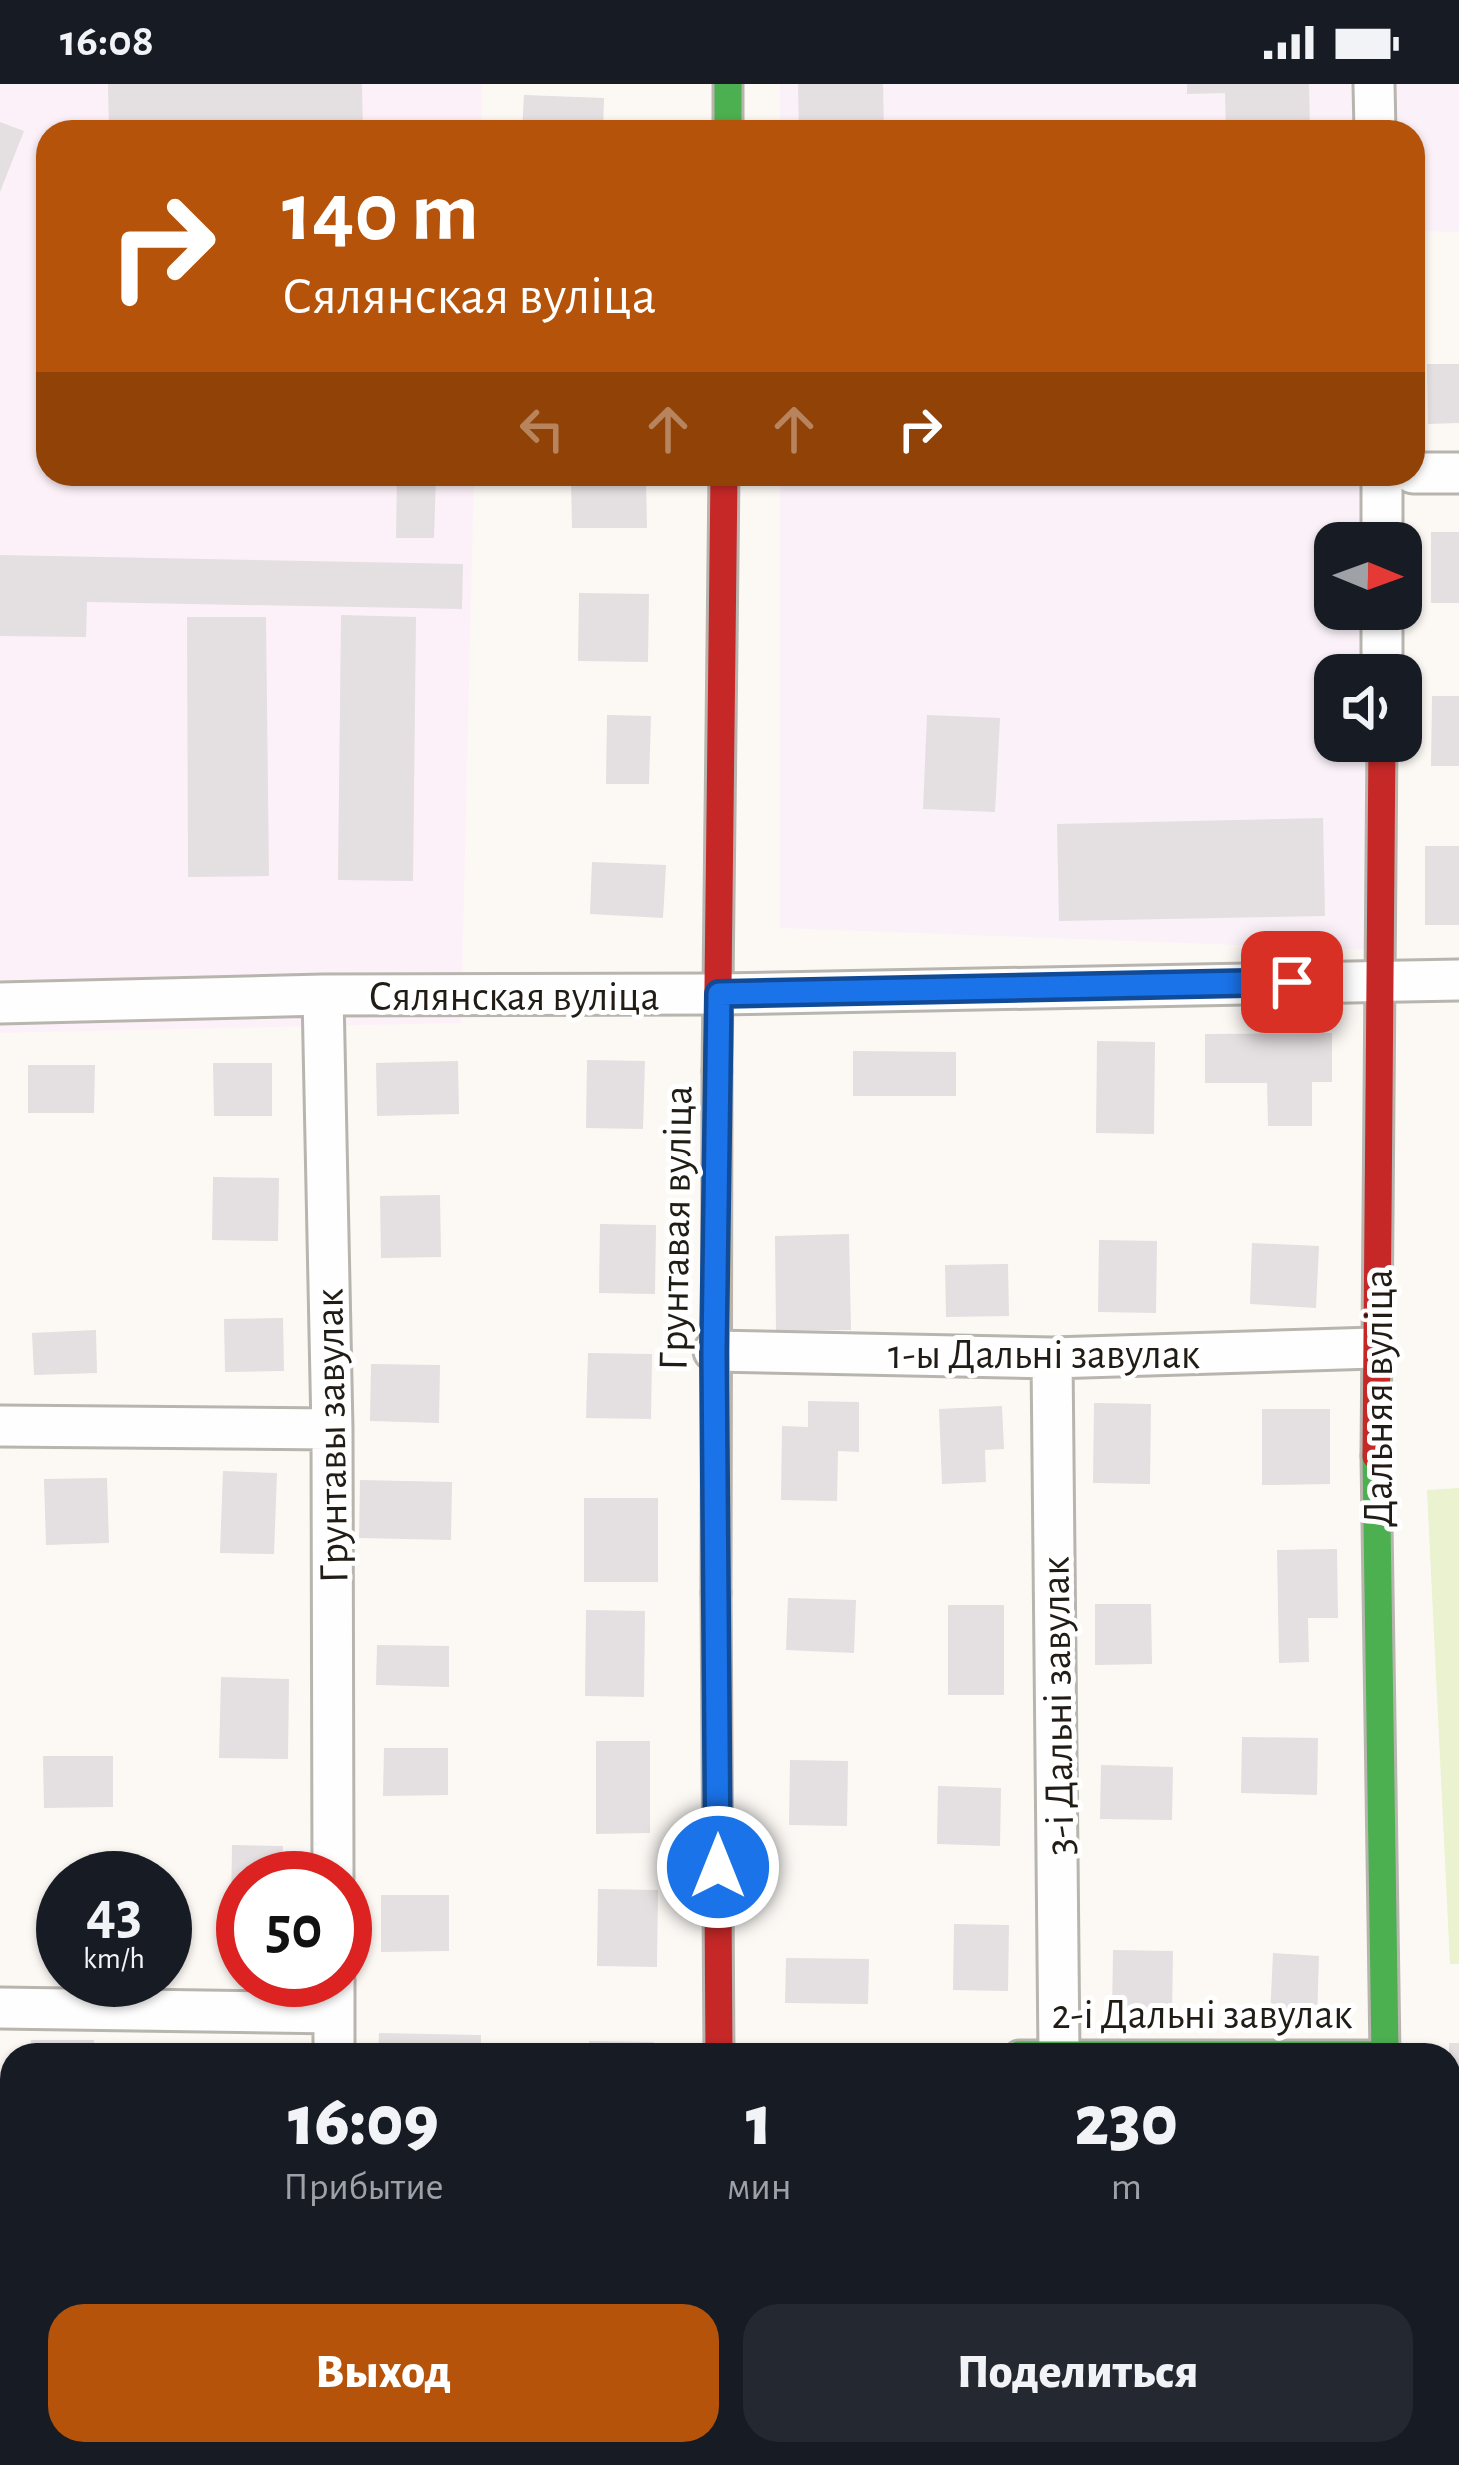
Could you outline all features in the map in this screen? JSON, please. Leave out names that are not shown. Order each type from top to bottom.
[{"type":"street","points":[[728,84],[728,120]]},
{"type":"street","points":[[1374,84],[1375,120]]},
{"type":"street","points":[[1425,473],[1459,473]]},
{"type":"street","name":"Грунтавая вуліца","points":[[719,2043],[714,1351],[724,486]]},
{"type":"street","points":[[1382,486],[1382,522]]},
{"type":"street","name":"Дальняя вуліца","points":[[1382,762],[1374,1348],[1384,2043]]},
{"type":"street","name":"Сялянская вуліца","points":[[0,1003],[1459,980]]},
{"type":"street","name":"Грунтавы завулак","points":[[323,995],[332,1429],[333,1851]]},
{"type":"street","name":"1-ы Дальні завулак","points":[[714,1351],[1052,1358],[1374,1348]]},
{"type":"street","name":"3-і Дальні завулак","points":[[1052,1358],[1059,2043]]},
{"type":"street","points":[[0,1426],[332,1429]]},
{"type":"street","points":[[0,2008],[216,2001]]},
{"type":"street","points":[[334,2007],[334,2043]]},
{"type":"shaded area","points":[[0,84],[482,84],[481,120],[36,120],[36,486],[474,486],[461,1023],[0,1033]]},
{"type":"shaded area","points":[[780,84],[1459,84],[1459,232],[1425,231],[1425,120],[780,120]]},
{"type":"shaded area","points":[[780,486],[1364,486],[1365,522],[1314,522],[1314,630],[1367,630],[1368,654],[1314,654],[1314,762],[1369,762],[1373,950],[780,928]]},
{"type":"green space","points":[[1459,1488],[1459,1964],[1450,1964],[1427,1490]]},
{"type":"building","points":[[108,84],[362,84],[363,120],[109,120]]},
{"type":"building","points":[[798,84],[883,84],[884,120],[799,120]]},
{"type":"building","points":[[1187,84],[1309,84],[1310,120],[1226,120],[1225,93],[1187,94]]},
{"type":"building","points":[[524,95],[604,98],[603,120],[523,120]]},
{"type":"building","points":[[0,122],[24,131],[0,192]]},
{"type":"building","points":[[1427,364],[1459,364],[1459,423],[1428,424]]},
{"type":"building","points":[[397,486],[436,486],[434,538],[396,538]]},
{"type":"building","points":[[571,486],[646,486],[647,528],[572,528]]},
{"type":"building","points":[[1431,532],[1459,532],[1459,603],[1431,603]]},
{"type":"building","points":[[0,555],[463,564],[462,609],[87,602],[86,637],[0,636]]},
{"type":"building","points":[[579,593],[649,594],[648,662],[578,661]]},
{"type":"building","points":[[341,615],[416,617],[413,881],[338,880]]},
{"type":"building","points":[[187,617],[266,617],[269,876],[188,877]]},
{"type":"building","points":[[1432,696],[1459,696],[1459,766],[1431,766]]},
{"type":"building","points":[[607,715],[651,716],[649,784],[606,784]]},
{"type":"building","points":[[927,715],[1000,718],[995,812],[923,809]]},
{"type":"building","points":[[1323,818],[1325,916],[1059,921],[1057,824]]},
{"type":"building","points":[[1425,846],[1459,846],[1459,925],[1425,925]]},
{"type":"building","points":[[592,862],[666,865],[663,918],[590,914]]},
{"type":"building","points":[[1332,1033],[1332,1082],[1312,1082],[1312,1126],[1268,1126],[1267,1083],[1205,1083],[1205,1034]]},
{"type":"building","points":[[1097,1041],[1155,1042],[1154,1134],[1096,1133]]},
{"type":"building","points":[[853,1051],[956,1052],[956,1096],[853,1096]]},
{"type":"building","points":[[587,1060],[645,1061],[643,1129],[586,1128]]},
{"type":"building","points":[[458,1061],[459,1114],[377,1116],[376,1063]]},
{"type":"building","points":[[213,1063],[272,1063],[272,1116],[214,1116]]},
{"type":"building","points":[[28,1065],[95,1065],[94,1113],[28,1113]]},
{"type":"building","points":[[213,1177],[279,1178],[278,1241],[212,1240]]},
{"type":"building","points":[[440,1195],[441,1257],[381,1258],[380,1196]]},
{"type":"building","points":[[600,1224],[656,1225],[655,1294],[599,1293]]},
{"type":"building","points":[[849,1234],[851,1330],[776,1331],[775,1236]]},
{"type":"building","points":[[1099,1240],[1157,1241],[1156,1313],[1098,1312]]},
{"type":"building","points":[[1252,1243],[1319,1246],[1316,1308],[1250,1304]]},
{"type":"building","points":[[1008,1264],[1009,1316],[946,1317],[945,1265]]},
{"type":"building","points":[[283,1318],[284,1371],[225,1372],[224,1319]]},
{"type":"building","points":[[96,1330],[97,1373],[34,1375],[32,1333]]},
{"type":"building","points":[[588,1353],[652,1354],[651,1419],[586,1418]]},
{"type":"building","points":[[371,1364],[440,1365],[439,1423],[370,1421]]},
{"type":"building","points":[[808,1401],[859,1402],[859,1452],[838,1451],[837,1501],[781,1500],[782,1426],[808,1427]]},
{"type":"building","points":[[1094,1403],[1151,1404],[1150,1484],[1093,1483]]},
{"type":"building","points":[[1002,1406],[1004,1449],[985,1450],[986,1482],[942,1484],[939,1409]]},
{"type":"building","points":[[1262,1409],[1330,1409],[1330,1484],[1262,1485]]},
{"type":"building","points":[[223,1471],[277,1473],[274,1554],[220,1553]]},
{"type":"building","points":[[107,1478],[109,1543],[46,1545],[44,1479]]},
{"type":"building","points":[[360,1480],[452,1482],[451,1540],[359,1538]]},
{"type":"building","points":[[584,1498],[658,1498],[658,1582],[584,1582]]},
{"type":"building","points":[[1337,1549],[1338,1618],[1308,1618],[1309,1662],[1279,1663],[1277,1550]]},
{"type":"building","points":[[788,1598],[856,1600],[854,1653],[786,1650]]},
{"type":"building","points":[[1095,1604],[1151,1604],[1152,1664],[1095,1665]]},
{"type":"building","points":[[948,1605],[1004,1605],[1004,1695],[948,1695]]},
{"type":"building","points":[[586,1610],[645,1611],[644,1697],[585,1696]]},
{"type":"building","points":[[377,1645],[449,1646],[449,1687],[376,1685]]},
{"type":"building","points":[[221,1677],[289,1679],[288,1759],[219,1758]]},
{"type":"building","points":[[1242,1737],[1318,1738],[1317,1795],[1241,1793]]},
{"type":"building","points":[[596,1741],[650,1741],[650,1833],[596,1834]]},
{"type":"building","points":[[384,1748],[448,1748],[448,1795],[383,1796]]},
{"type":"building","points":[[43,1756],[113,1756],[113,1807],[44,1808]]},
{"type":"building","points":[[790,1760],[848,1761],[847,1826],[789,1825]]},
{"type":"building","points":[[1101,1765],[1173,1767],[1172,1820],[1100,1819]]},
{"type":"building","points":[[938,1786],[1001,1788],[1000,1846],[937,1844]]},
{"type":"building","points":[[232,1845],[283,1846],[283,1851],[232,1851]]},
{"type":"building","points":[[598,1889],[658,1890],[657,1967],[597,1966]]},
{"type":"building","points":[[381,1895],[449,1895],[449,1951],[381,1952]]},
{"type":"building","points":[[954,1924],[1009,1925],[1008,1991],[953,1990]]},
{"type":"building","points":[[1113,1950],[1173,1951],[1172,2016],[1112,2015]]},
{"type":"building","points":[[1273,1953],[1319,1956],[1317,2020],[1270,2018]]},
{"type":"building","points":[[786,1958],[869,1959],[868,2004],[785,2003]]},
{"type":"building","points":[[379,2033],[481,2035],[481,2043],[379,2043]]},
{"type":"building","points":[[31,2040],[94,2040],[94,2043]]},
{"type":"building","points":[[589,2041],[654,2042],[654,2043]]},
{"type":"traffic: fast","points":[[728,84],[728,120]]},
{"type":"traffic: fast","points":[[1376,1456],[1385,2043]]},
{"type":"traffic: slow","points":[[716,1593],[717,1071]]},
{"type":"traffic: jam","points":[[717,1071],[724,486]]},
{"type":"traffic: jam","points":[[1376,1456],[1382,762]]},
{"type":"traffic: jam","points":[[716,1593],[719,2043]]},
{"type":"route","points":[[718,1867],[714,1351],[719,994],[1292,982]]}]
